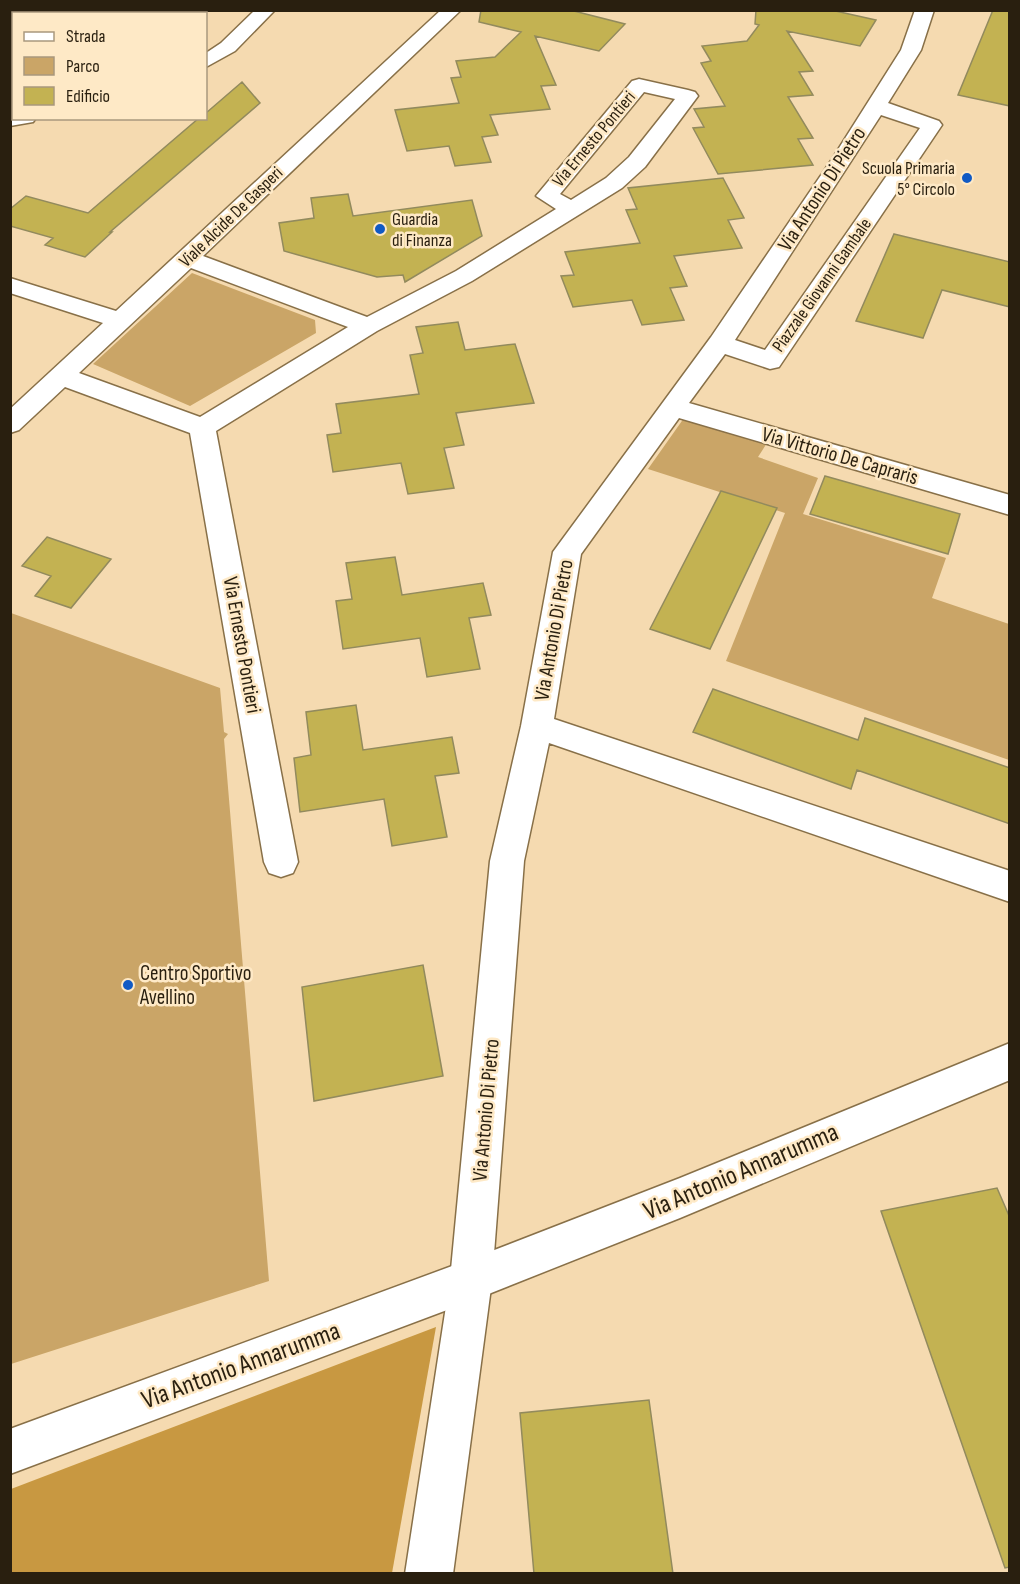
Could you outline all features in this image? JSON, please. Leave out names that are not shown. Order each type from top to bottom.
[{"type":"street","points":[[207,60],[228,47],[266,10]]},
{"type":"street","name":"Viale Alcide De Gasperi","points":[[10,424],[189,259],[222,224],[452,10]]},
{"type":"street","name":"Via Antonio Di Pietro","points":[[471,1280],[507,861],[537,726],[567,552],[720,343],[876,106],[910,50],[924,10]]},
{"type":"street","name":"Via Ernesto Pontieri","points":[[282,862],[202,428],[368,326],[464,276],[614,183],[637,162],[688,96],[639,85],[547,196],[572,209]]},
{"type":"street","name":"Piazzale Giovanni Gambale","points":[[720,343],[770,361],[932,125],[876,106]]},
{"type":"street","points":[[189,259],[368,326]]},
{"type":"street","points":[[10,285],[121,321]]},
{"type":"street","points":[[62,376],[202,428]]},
{"type":"street","name":"Via Vittorio De Capraris","points":[[671,407],[1010,505]]},
{"type":"street","points":[[537,726],[1010,887]]},
{"type":"street","name":"Via Antonio Annarumma","points":[[10,1452],[471,1280],[680,1198],[1010,1060]]},
{"type":"street","points":[[429,1574],[471,1280]]},
{"type":"green space","points":[[192,273],[315,320],[316,333],[190,406],[93,364]]},
{"type":"green space","points":[[684,418],[767,443],[758,457],[818,478],[803,514],[946,558],[932,598],[1009,624],[1009,760],[726,661],[785,513],[648,469]]},
{"type":"green space","name":"Centro Sportivo Avellino","points":[[11,613],[220,688],[224,732],[228,734],[224,739],[269,1281],[11,1364]]},
{"type":"shaded area","points":[[436,1327],[392,1573],[11,1573],[11,1489]]},
{"type":"building","points":[[481,10],[570,10],[625,24],[599,51],[535,36],[556,85],[541,86],[550,109],[490,115],[498,135],[482,137],[491,162],[455,166],[449,146],[407,151],[395,110],[459,103],[451,78],[461,77],[456,61],[495,57],[521,32],[479,22]]},
{"type":"building","points":[[756,10],[831,10],[876,20],[860,46],[787,31],[813,71],[799,72],[813,95],[788,97],[813,138],[798,139],[813,165],[718,174],[693,128],[704,127],[694,109],[725,106],[701,63],[711,61],[702,46],[747,41],[759,25],[755,24]]},
{"type":"building","points":[[993,10],[1010,10],[1010,106],[958,95]]},
{"type":"building","points":[[242,82],[260,103],[110,232],[112,232],[85,257],[45,245],[53,238],[10,226],[10,209],[26,196],[88,213],[197,120],[207,120],[207,112]]},
{"type":"building","points":[[723,178],[744,218],[728,220],[742,248],[674,256],[687,286],[670,288],[684,320],[642,325],[632,300],[573,307],[561,276],[574,275],[565,252],[640,243],[626,210],[637,209],[628,188]]},
{"type":"building","name":"Guardia di Finanza","points":[[348,194],[353,216],[472,200],[482,236],[405,282],[403,275],[377,277],[284,251],[279,223],[314,218],[311,198]]},
{"type":"building","points":[[894,234],[1010,262],[1010,307],[942,290],[923,338],[856,321]]},
{"type":"building","points":[[458,322],[465,350],[515,344],[534,403],[456,413],[464,445],[444,448],[454,488],[408,494],[401,463],[333,472],[327,435],[341,433],[336,404],[419,394],[410,355],[423,353],[416,327]]},
{"type":"building","points":[[825,476],[960,514],[948,554],[810,514]]},
{"type":"building","points":[[721,491],[777,508],[710,649],[650,629]]},
{"type":"building","points":[[47,537],[111,559],[71,608],[35,596],[51,576],[22,566]]},
{"type":"building","points":[[395,557],[402,595],[483,583],[491,615],[469,618],[480,669],[427,677],[420,638],[343,649],[336,601],[352,599],[346,563]]},
{"type":"building","points":[[713,689],[858,740],[865,718],[1010,768],[1010,824],[857,770],[851,789],[693,732]]},
{"type":"building","points":[[356,705],[363,750],[452,737],[459,773],[435,776],[447,837],[392,846],[384,799],[300,812],[294,758],[311,755],[306,712]]},
{"type":"building","points":[[423,965],[443,1076],[314,1101],[302,987]]},
{"type":"building","points":[[997,1188],[1010,1218],[1010,1567],[1005,1568],[881,1211]]},
{"type":"building","points":[[649,1400],[673,1574],[534,1574],[520,1413]]},
{"type":"place","name":"Scuola Primaria 5° Circolo","points":[[967,178]]},
{"type":"place","name":"Guardia di Finanza","points":[[380,229]]},
{"type":"place","name":"Centro Sportivo Avellino","points":[[128,985]]}]
